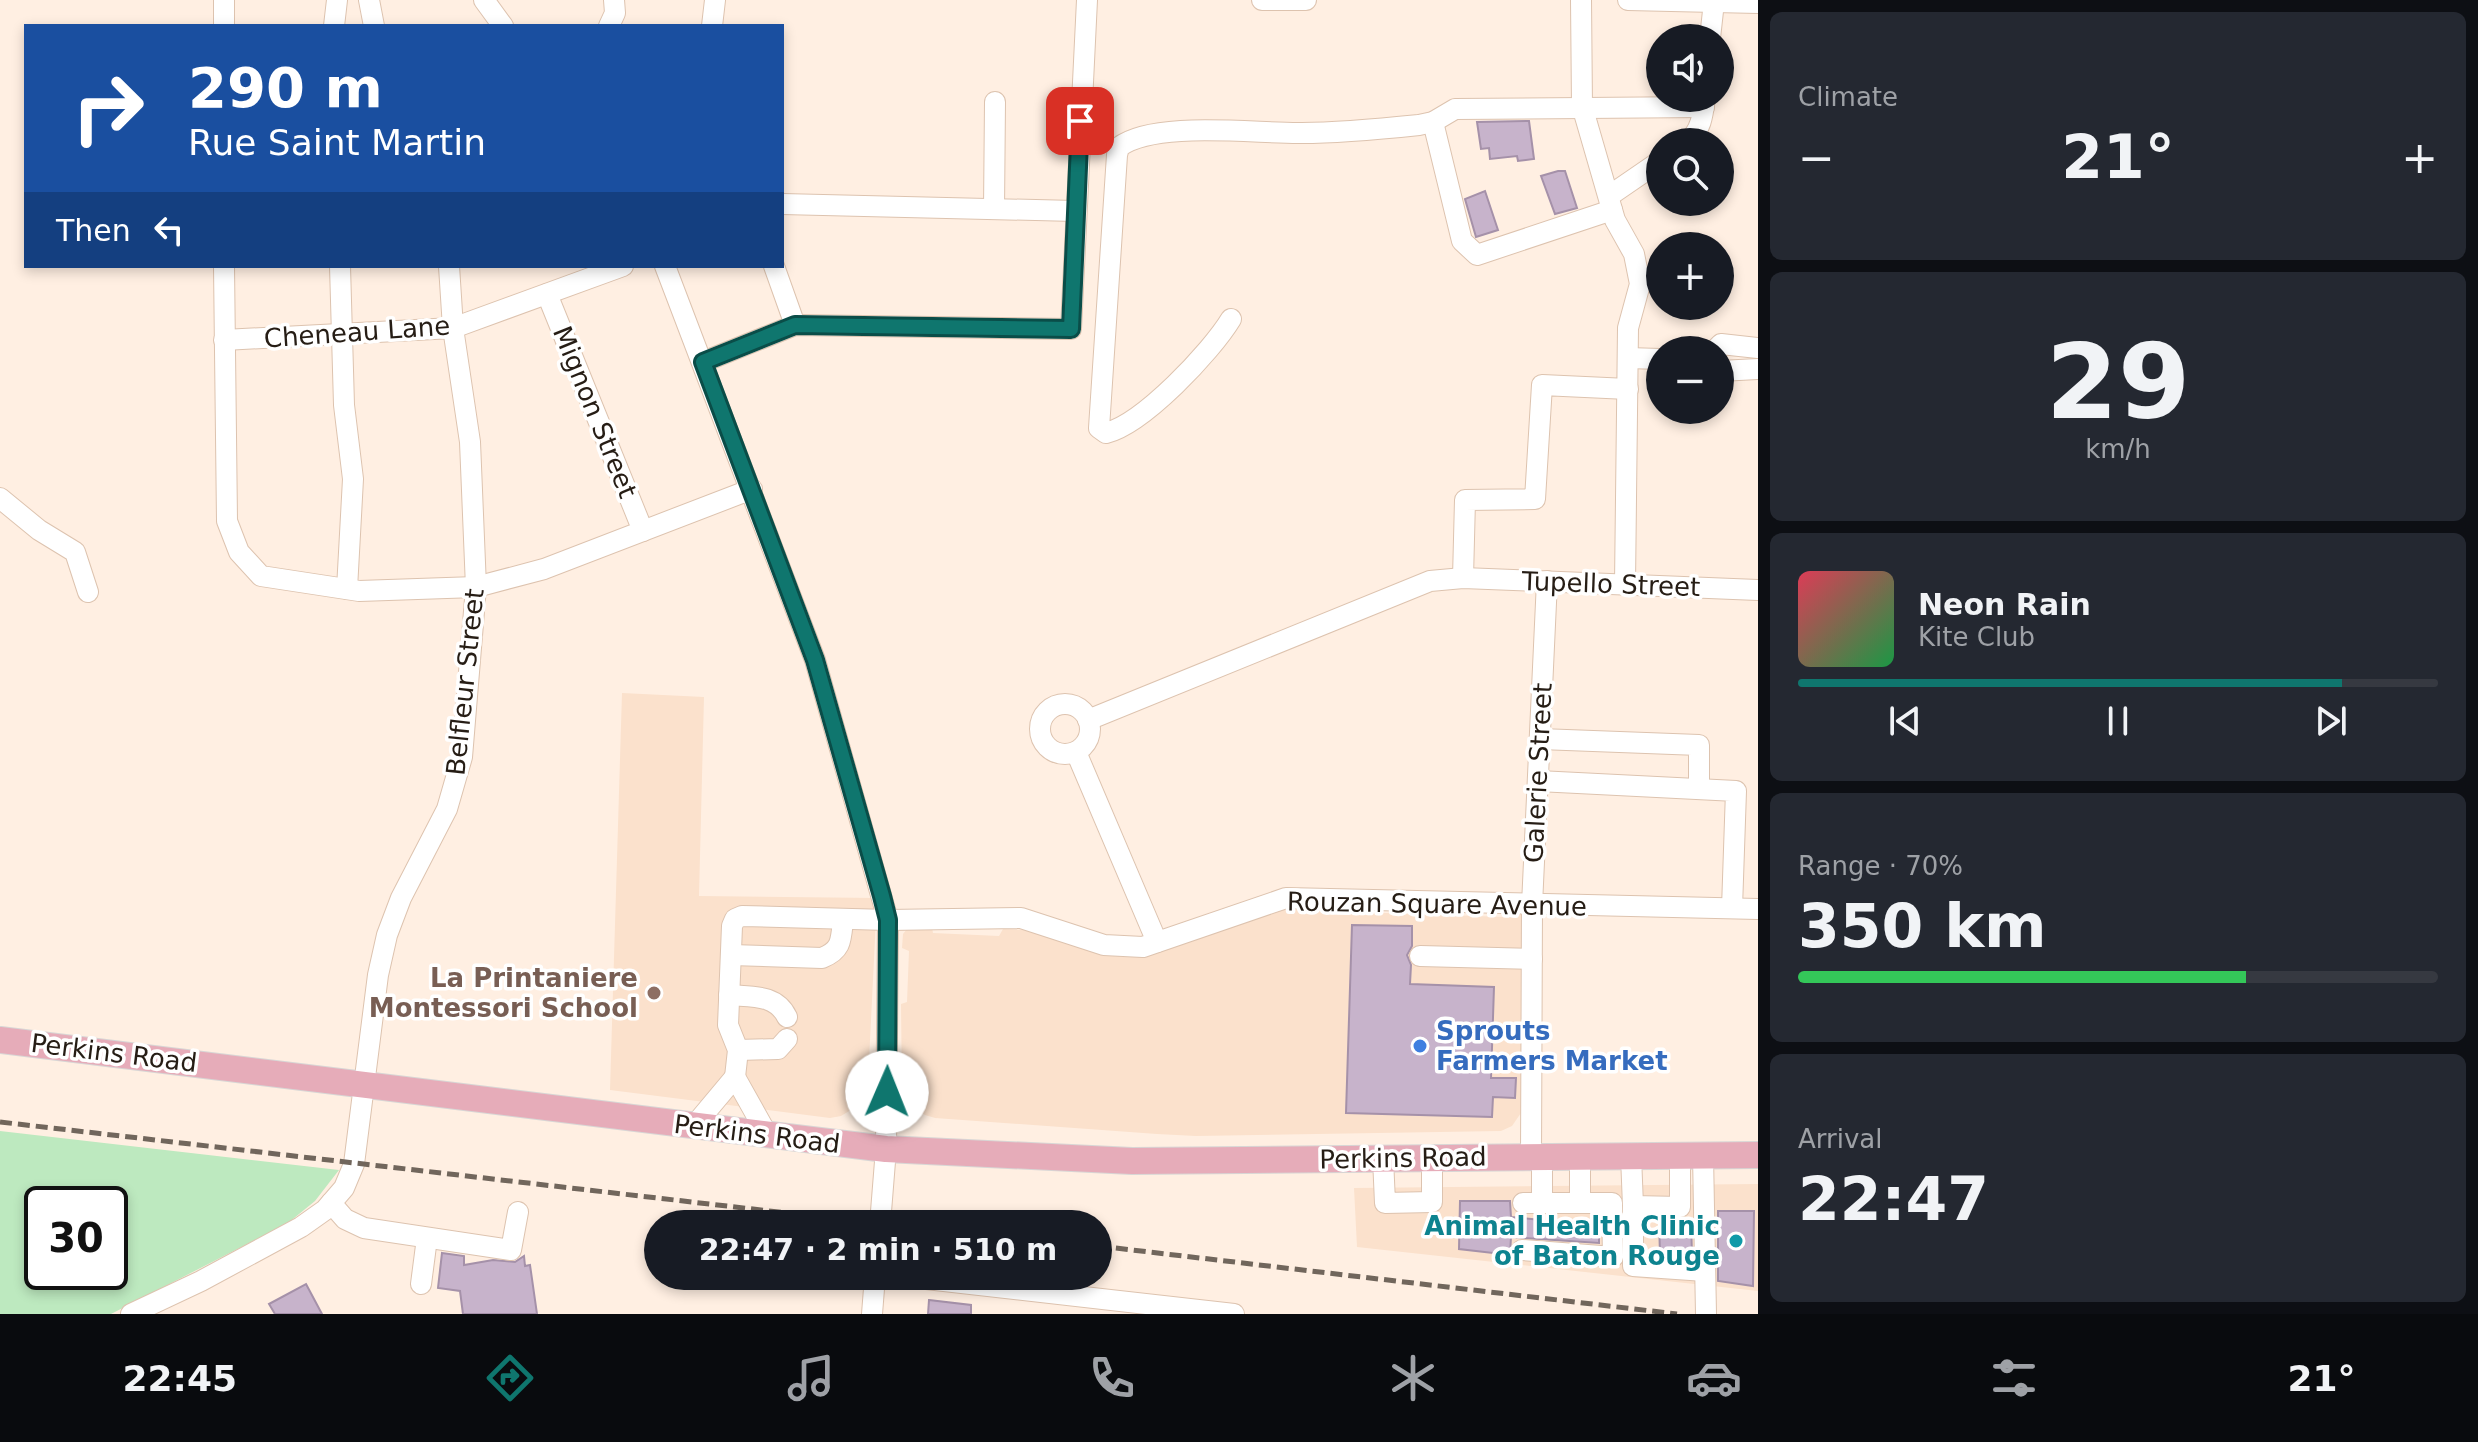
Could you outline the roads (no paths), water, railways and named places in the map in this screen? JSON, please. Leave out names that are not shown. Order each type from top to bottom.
[{"type":"main road","name":"Perkins Road","points":[[0,1040],[886,1149],[1132,1161],[1758,1155]]},
{"type":"street","points":[[224,0],[224,24]]},
{"type":"street","points":[[334,24],[337,0]]},
{"type":"street","points":[[369,0],[374,24]]},
{"type":"street","points":[[484,0],[502,24]]},
{"type":"street","points":[[610,24],[615,13],[614,0]]},
{"type":"street","points":[[712,24],[715,0]]},
{"type":"street","points":[[703,362],[795,325],[1071,329],[1087,0]]},
{"type":"street","points":[[1262,0],[1306,0]]},
{"type":"street","points":[[1581,0],[1582,106],[1610,203],[1634,254],[1640,284],[1628,328],[1625,584]]},
{"type":"street","points":[[1628,0],[1758,3]]},
{"type":"street","points":[[1701,1],[1707,24]]},
{"type":"street","points":[[994,209],[995,102]]},
{"type":"street","points":[[1231,319],[1207,353],[1171,387],[1120,427],[1106,433],[1099,428],[1119,147],[1138,137],[1173,133],[1349,132],[1433,122],[1446,111],[1455,109],[1646,104]]},
{"type":"street","points":[[1433,122],[1462,241],[1477,255],[1610,203],[1646,173]]},
{"type":"street","points":[[784,204],[1075,211]]},
{"type":"street","points":[[224,268],[227,521],[239,552],[261,576],[347,589],[476,587],[544,569],[752,489]]},
{"type":"street","points":[[340,268],[344,405],[353,479],[347,589]]},
{"type":"street","name":"Belfleur Street","points":[[131,1314],[252,1255],[301,1227],[344,1188],[354,1164],[367,1083],[378,975],[387,935],[401,898],[442,821],[458,780],[476,587],[470,442],[453,328],[449,268]]},
{"type":"street","name":"Cheneau Lane","points":[[224,340],[453,328],[618,268]]},
{"type":"street","points":[[666,268],[815,660],[888,920],[886,1149],[881,1210]]},
{"type":"street","points":[[775,268],[795,325]]},
{"type":"street","name":"Mignon Street","points":[[547,294],[643,531]]},
{"type":"street","points":[[1734,345],[1758,348]]},
{"type":"street","points":[[1628,358],[1646,359]]},
{"type":"street","points":[[1734,370],[1758,369]]},
{"type":"street","points":[[1463,578],[1465,500],[1535,499],[1542,385],[1628,389]]},
{"type":"street","points":[[0,498],[39,530],[75,552],[88,592]]},
{"type":"street","name":"Tupello Street","points":[[1088,720],[1430,581],[1463,578],[1758,590]]},
{"type":"street","name":"Galerie Street","points":[[1547,581],[1532,905],[1536,1157],[1532,1203],[1580,1203]]},
{"type":"street","points":[[1066,704],[1081,710],[1088,720],[1087,740],[1076,752],[1059,753],[1045,745],[1039,730],[1050,708],[1066,704]]},
{"type":"street","points":[[1540,739],[1699,745],[1699,789]]},
{"type":"street","points":[[1076,752],[1157,942]]},
{"type":"street","points":[[1538,781],[1736,791],[1732,908]]},
{"type":"street","name":"Rouzan Square Avenue","points":[[738,1050],[728,1025],[732,926],[735,919],[742,916],[888,920],[1021,918],[1104,945],[1143,947],[1286,898],[1758,909]]},
{"type":"street","points":[[731,955],[822,958],[835,953],[841,945],[843,919]]},
{"type":"street","points":[[1420,956],[1532,959]]},
{"type":"street","points":[[729,995],[772,1000],[782,1007],[787,1017]]},
{"type":"street","points":[[694,1126],[735,1077],[738,1050],[778,1049],[787,1039]]},
{"type":"street","points":[[735,1077],[768,1136]]},
{"type":"street","points":[[1633,1206],[1680,1207],[1691,1155]]},
{"type":"street","points":[[1691,1155],[1705,1271],[1706,1314]]},
{"type":"street","points":[[1522,1250],[1613,1257],[1612,1203],[1580,1203],[1580,1156]]},
{"type":"street","points":[[1631,1156],[1633,1266],[1705,1271]]},
{"type":"street","points":[[1383,1158],[1385,1203],[1432,1202],[1432,1158]]},
{"type":"street","points":[[331,1203],[345,1219],[364,1228],[511,1250],[518,1212]]},
{"type":"street","points":[[421,1284],[427,1238]]},
{"type":"street","points":[[872,1314],[874,1290]]},
{"type":"street","points":[[1023,1290],[1234,1314]]},
{"type":"railway","points":[[0,1122],[761,1210]]},
{"type":"railway","points":[[1112,1248],[1677,1314]]},
{"type":"place","name":"La Printaniere Montessori School","points":[[654,993]]},
{"type":"place","name":"Sprouts Farmers Market","points":[[1420,1046]]},
{"type":"place","name":"Animal Health Clinic of Baton Rouge","points":[[1736,1241]]}]
